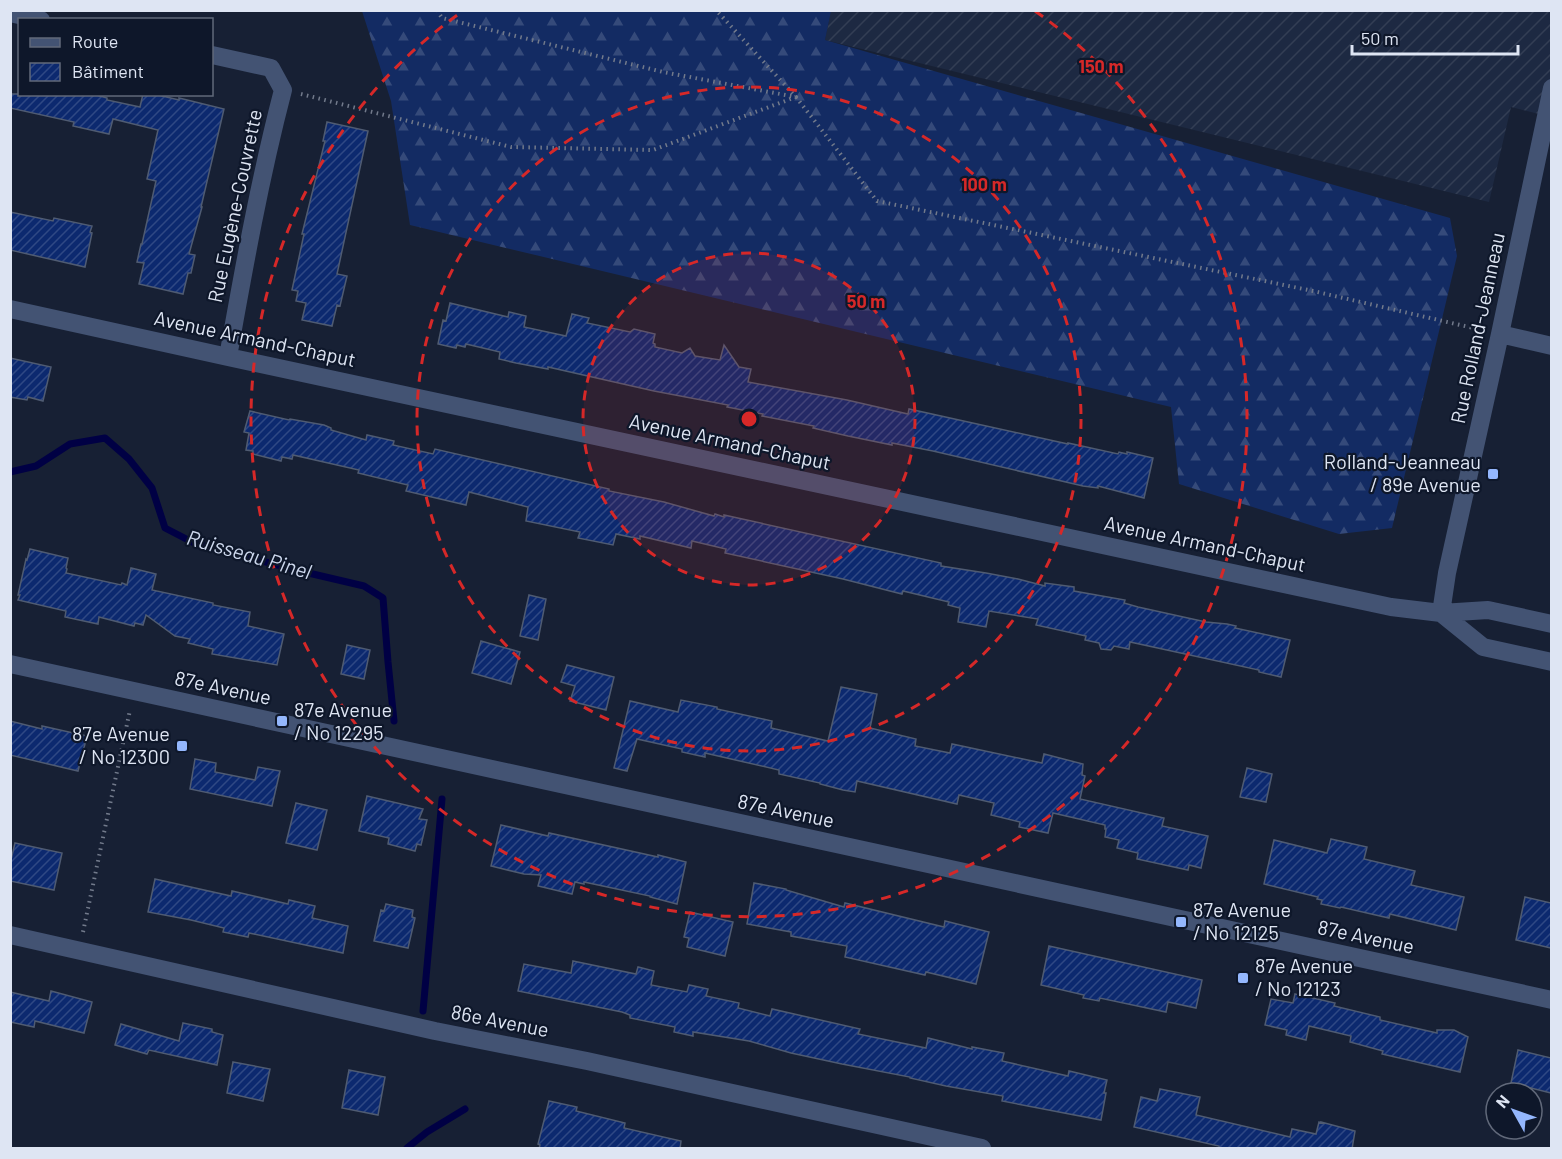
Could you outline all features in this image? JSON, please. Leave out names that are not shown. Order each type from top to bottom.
[{"type":"street","points":[[10,13],[32,18]]},
{"type":"street","name":"Rue Eugène-Couvrette","points":[[213,55],[271,68],[283,90],[241,281],[228,357]]},
{"type":"street","name":"Rue Rolland-Jeanneau","points":[[1441,613],[1551,88]]},
{"type":"street","name":"Avenue Armand-Chaput","points":[[10,309],[1391,607],[1441,613],[1488,610],[1551,624]]},
{"type":"street","points":[[1500,334],[1551,346]]},
{"type":"street","points":[[1441,613],[1483,647],[1551,662]]},
{"type":"street","name":"87e Avenue","points":[[10,664],[1551,1000]]},
{"type":"street","name":"86e Avenue","points":[[10,935],[435,1031],[587,1061],[982,1149]]},
{"type":"path","points":[[437,10],[442,18],[663,72],[796,97]]},
{"type":"path","points":[[716,10],[796,97],[877,201],[1313,291],[1500,334]]},
{"type":"path","points":[[283,90],[511,147],[653,150],[796,97]]},
{"type":"path","points":[[80,950],[134,692]]},
{"type":"shaded area","points":[[831,10],[1551,11],[1551,117],[1511,107],[1489,202],[825,40]]},
{"type":"green space","points":[[362,11],[831,11],[825,40],[1450,218],[1457,256],[1392,528],[1339,534],[1179,484],[1171,407],[410,225],[391,101]]},
{"type":"building","points":[[10,94],[18,94],[18,96],[100,96],[107,100],[140,107],[143,96],[162,96],[224,109],[189,254],[195,255],[183,294],[139,284],[144,263],[137,262],[156,181],[147,179],[158,130],[113,119],[109,134],[73,126],[74,122],[10,108]]},
{"type":"building","points":[[327,122],[368,131],[337,274],[347,276],[340,306],[337,305],[332,326],[302,320],[306,303],[296,301],[298,291],[292,290],[304,234],[302,234],[325,141],[323,141]]},
{"type":"building","points":[[10,212],[92,226],[85,267],[10,250]]},
{"type":"building","points":[[450,303],[508,317],[509,312],[526,316],[524,327],[566,336],[572,314],[589,318],[587,323],[630,332],[634,329],[655,334],[653,343],[655,347],[682,353],[690,348],[695,356],[720,360],[724,345],[739,367],[751,369],[748,382],[908,414],[909,409],[1068,444],[1153,458],[1144,498],[933,451],[848,436],[813,428],[814,426],[727,407],[728,405],[548,367],[548,369],[516,363],[499,359],[500,352],[466,344],[465,347],[457,345],[456,348],[438,344],[443,320],[446,321]]},
{"type":"building","points":[[10,358],[51,367],[43,401],[28,397],[27,400],[10,397]]},
{"type":"building","points":[[250,411],[324,425],[331,430],[366,440],[367,435],[394,441],[393,445],[433,454],[435,449],[664,502],[714,516],[715,514],[724,517],[724,515],[941,563],[941,566],[1045,586],[1045,583],[1074,587],[1074,591],[1125,600],[1124,603],[1138,607],[1206,622],[1227,624],[1236,626],[1235,628],[1290,640],[1281,677],[1259,672],[1259,670],[1130,642],[1129,649],[1114,646],[1111,650],[1101,649],[1099,643],[1085,640],[1086,636],[1036,625],[1038,619],[989,611],[986,627],[958,622],[960,608],[948,605],[949,602],[903,591],[902,594],[725,553],[726,549],[692,541],[691,548],[640,536],[640,539],[616,534],[613,545],[578,538],[580,532],[526,521],[528,507],[469,492],[466,505],[406,491],[408,485],[358,473],[359,470],[293,455],[292,459],[282,457],[281,461],[253,454],[253,451],[246,450],[249,433],[244,432]]},
{"type":"building","points":[[30,549],[68,558],[66,573],[127,585],[131,568],[156,574],[152,590],[250,612],[248,626],[284,634],[277,665],[212,654],[213,649],[188,643],[190,639],[175,636],[146,615],[143,625],[135,623],[134,626],[99,617],[98,624],[65,617],[66,611],[18,600]]},
{"type":"building","points":[[529,595],[546,599],[538,640],[520,636]]},
{"type":"building","points":[[481,641],[520,652],[511,684],[472,673]]},
{"type":"building","points":[[347,645],[370,650],[364,679],[341,674]]},
{"type":"building","points":[[567,665],[614,677],[606,710],[570,701],[575,686],[561,682]]},
{"type":"building","points":[[841,687],[877,694],[870,728],[916,739],[915,746],[950,753],[952,744],[1042,763],[1044,754],[1083,764],[1082,775],[1085,776],[1080,799],[1164,818],[1162,826],[1208,836],[1201,868],[1189,865],[1188,870],[1137,859],[1138,853],[1117,848],[1119,840],[1105,837],[1105,825],[1053,813],[1048,833],[1019,827],[1020,822],[991,815],[994,803],[959,795],[957,804],[857,781],[855,792],[843,790],[779,774],[779,770],[705,753],[705,757],[682,752],[682,749],[637,739],[627,771],[614,768],[630,701],[678,712],[681,700],[717,707],[717,709],[772,721],[771,728],[828,741]]},
{"type":"building","points":[[10,721],[87,736],[78,771],[10,755]]},
{"type":"building","points":[[195,759],[216,763],[215,772],[255,780],[258,767],[280,771],[272,806],[190,789]]},
{"type":"building","points":[[1247,768],[1272,774],[1266,802],[1240,797]]},
{"type":"building","points":[[367,796],[423,809],[419,819],[427,820],[421,845],[417,844],[415,851],[388,844],[389,838],[359,831]]},
{"type":"building","points":[[296,803],[327,810],[317,850],[286,843]]},
{"type":"building","points":[[501,825],[686,862],[677,904],[584,882],[584,884],[575,882],[572,894],[538,886],[541,875],[524,874],[491,866]]},
{"type":"building","points":[[1331,839],[1367,847],[1364,859],[1415,871],[1411,885],[1464,897],[1456,930],[1390,914],[1389,918],[1321,904],[1322,900],[1317,899],[1318,897],[1264,884],[1274,840],[1327,853]]},
{"type":"building","points":[[15,843],[62,853],[54,890],[10,881],[10,864]]},
{"type":"building","points":[[155,879],[231,896],[232,891],[288,904],[289,900],[315,906],[312,918],[348,926],[343,953],[249,933],[248,937],[223,932],[224,928],[148,912]]},
{"type":"building","points":[[754,883],[786,889],[844,907],[845,903],[944,927],[945,921],[989,932],[976,984],[845,957],[847,946],[791,936],[791,932],[747,924]]},
{"type":"building","points":[[1525,897],[1551,903],[1551,948],[1516,940]]},
{"type":"building","points":[[386,904],[413,910],[412,917],[415,918],[408,948],[374,941],[381,910],[384,911]]},
{"type":"building","points":[[690,912],[733,922],[725,956],[687,947],[689,938],[684,937]]},
{"type":"building","points":[[1049,946],[1202,980],[1196,1008],[1168,1002],[1166,1012],[1100,998],[1099,1001],[1083,998],[1084,995],[1041,985]]},
{"type":"building","points":[[573,961],[636,974],[638,967],[654,971],[651,985],[687,992],[689,985],[708,989],[706,996],[739,1003],[738,1008],[770,1016],[772,1009],[860,1029],[858,1034],[926,1048],[928,1038],[972,1049],[972,1047],[1004,1053],[1002,1061],[1068,1076],[1069,1071],[1107,1080],[1101,1120],[1002,1101],[1003,1096],[791,1053],[749,1041],[693,1032],[693,1036],[674,1032],[675,1027],[630,1018],[630,1015],[622,1012],[518,991],[524,964],[571,973]]},
{"type":"building","points":[[51,991],[92,1002],[84,1033],[35,1021],[34,1027],[10,1022],[10,992],[49,1001]]},
{"type":"building","points":[[1295,994],[1335,1003],[1334,1006],[1380,1017],[1380,1020],[1437,1033],[1437,1030],[1454,1030],[1468,1037],[1460,1072],[1382,1054],[1383,1051],[1350,1042],[1351,1036],[1309,1026],[1306,1040],[1286,1035],[1287,1030],[1265,1025],[1271,999],[1293,1003]]},
{"type":"building","points":[[183,1023],[212,1029],[212,1032],[223,1035],[217,1065],[149,1050],[147,1054],[115,1045],[121,1024],[179,1041]]},
{"type":"building","points":[[1518,1050],[1551,1058],[1551,1093],[1544,1091],[1544,1081],[1511,1081]]},
{"type":"building","points":[[233,1062],[270,1069],[263,1101],[227,1093]]},
{"type":"building","points":[[349,1070],[385,1077],[378,1115],[342,1108]]},
{"type":"building","points":[[1160,1089],[1200,1097],[1196,1115],[1290,1137],[1292,1129],[1316,1134],[1319,1122],[1355,1131],[1352,1149],[1219,1149],[1219,1146],[1134,1127],[1141,1097],[1157,1101]]},
{"type":"building","points":[[549,1101],[577,1107],[576,1111],[625,1123],[624,1128],[681,1141],[680,1149],[539,1149],[538,1144]]},
{"type":"waterway","name":"Ruisseau Pinel","points":[[10,472],[36,466],[70,444],[105,438],[129,459],[152,488],[165,528],[194,543],[364,586],[383,598],[394,721]]},
{"type":"waterway","name":"Ruisseau Pinel","points":[[423,1011],[442,799]]},
{"type":"waterway","name":"Ruisseau Pinel","points":[[407,1148],[427,1132],[465,1109]]},
{"type":"place","name":"Rolland-Jeanneau / 89e Avenue","points":[[1493,474]]},
{"type":"place","name":"87e Avenue / No 12295","points":[[282,721]]},
{"type":"place","name":"87e Avenue / No 12300","points":[[182,746]]},
{"type":"place","name":"87e Avenue / No 12125","points":[[1181,922]]},
{"type":"place","name":"87e Avenue / No 12123","points":[[1243,978]]}]
